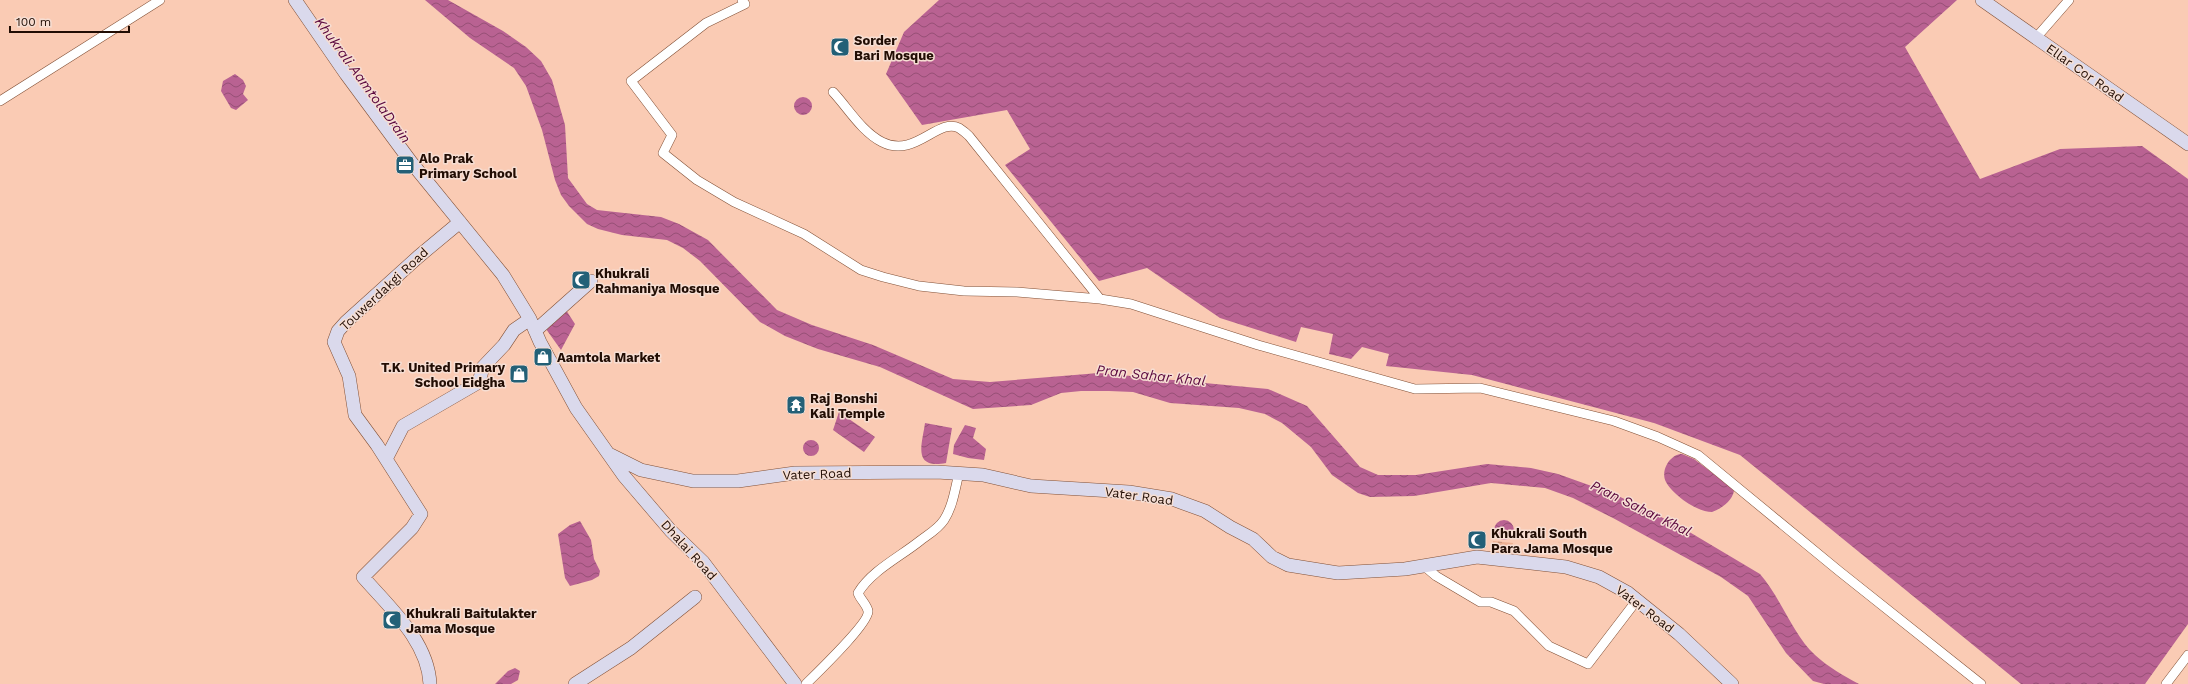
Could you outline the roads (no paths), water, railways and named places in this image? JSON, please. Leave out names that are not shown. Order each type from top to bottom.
[{"type":"street","points":[[0,101],[160,0]]},
{"type":"street","name":"Dhalai Road","points":[[295,0],[346,74],[411,162],[503,275],[533,325],[576,408],[611,455],[624,476],[671,531],[703,562],[795,684]]},
{"type":"street","points":[[742,0],[745,4],[706,23],[631,81],[672,135],[662,153],[697,180],[734,202],[804,234],[861,270],[919,286],[964,291],[1017,292],[1100,299],[1132,304],[1258,345],[1415,389],[1480,388],[1614,421],[1658,437],[1698,455],[1856,585],[1981,684]]},
{"type":"street","name":"Ellar Cor Road","points":[[1982,0],[2035,39],[2188,144]]},
{"type":"street","points":[[2035,39],[2069,0]]},
{"type":"street","points":[[833,92],[864,128],[882,142],[901,148],[915,144],[938,130],[951,126],[959,128],[968,136],[1019,197],[1100,299]]},
{"type":"street","name":"Touwerdakgi Road","points":[[430,684],[430,670],[415,638],[363,577],[412,528],[421,514],[386,459],[355,415],[349,376],[334,342],[341,327],[460,222]]},
{"type":"street","points":[[386,459],[403,426],[479,382],[483,367],[504,345],[514,330],[533,325],[591,281]]},
{"type":"street","name":"Vater Road","points":[[611,455],[641,470],[693,481],[738,481],[795,473],[900,471],[1003,478],[1031,486],[1129,492],[1172,499],[1205,511],[1230,527],[1253,539],[1272,557],[1288,565],[1338,573],[1424,566],[1477,557],[1539,562],[1566,567],[1599,577],[1637,600],[1679,634],[1732,684]]},
{"type":"street","points":[[806,684],[846,643],[868,617],[868,611],[858,593],[866,581],[877,570],[935,531],[944,520],[950,508],[959,474]]},
{"type":"street","points":[[1424,566],[1436,576],[1480,602],[1491,602],[1514,611],[1549,646],[1588,664],[1637,600]]},
{"type":"street","points":[[575,684],[631,648],[695,597]]},
{"type":"street","points":[[2166,684],[2188,655]]},
{"type":"water","name":"Pran Sahar Khal","points":[[425,0],[448,0],[503,31],[526,47],[541,61],[552,80],[565,125],[568,178],[587,204],[597,210],[661,217],[679,224],[708,240],[777,310],[812,325],[873,345],[953,379],[990,382],[1099,373],[1268,389],[1307,406],[1360,467],[1378,475],[1416,475],[1487,464],[1531,468],[1558,474],[1614,494],[1635,504],[1681,527],[1760,574],[1807,647],[1825,663],[1859,684],[1824,684],[1813,681],[1786,653],[1748,596],[1721,577],[1613,518],[1573,498],[1545,488],[1491,483],[1414,496],[1370,497],[1358,493],[1332,475],[1311,447],[1282,423],[1265,414],[1239,408],[1170,403],[1133,392],[1109,391],[1061,393],[1031,405],[973,409],[880,367],[818,349],[785,336],[760,322],[700,261],[683,248],[667,240],[622,235],[598,229],[587,224],[569,206],[561,195],[555,180],[542,130],[526,86],[514,68],[470,38]]},
{"type":"water","points":[[939,0],[1957,0],[1905,47],[1980,179],[2060,149],[2142,146],[2188,179],[2188,624],[2145,684],[2021,684],[1740,455],[1654,423],[1472,375],[1386,366],[1389,354],[1362,347],[1351,359],[1329,354],[1333,334],[1301,327],[1296,342],[1220,318],[1147,268],[1099,281],[1005,165],[1030,149],[1007,110],[922,125],[886,74],[904,32]]},
{"type":"water","points":[[235,74],[243,80],[246,86],[243,94],[248,100],[236,110],[231,108],[221,91],[223,81]]},
{"type":"water","points":[[799,97],[807,97],[812,102],[810,113],[807,115],[799,115],[794,110],[794,102]]},
{"type":"water","points":[[566,310],[575,324],[561,350],[546,329]]},
{"type":"water","points":[[839,412],[875,437],[864,452],[833,430]]},
{"type":"water","points":[[925,423],[952,428],[946,463],[935,464],[924,459],[921,447]]},
{"type":"water","points":[[965,425],[976,428],[973,438],[986,449],[984,460],[953,454],[954,445]]},
{"type":"water","points":[[808,440],[814,440],[819,445],[817,454],[814,456],[808,456],[803,451],[803,445]]},
{"type":"water","points":[[1682,454],[1694,459],[1730,486],[1734,491],[1733,495],[1726,504],[1712,512],[1699,509],[1686,502],[1669,487],[1664,478],[1665,468],[1670,460]]},
{"type":"water","points":[[1504,520],[1511,523],[1514,530],[1511,537],[1504,540],[1497,537],[1494,530],[1497,523]]},
{"type":"water","points":[[580,521],[591,540],[594,559],[600,571],[599,576],[592,580],[570,586],[565,578],[558,534],[570,525]]},
{"type":"water","points":[[515,668],[520,671],[518,680],[511,684],[495,684],[508,671]]},
{"type":"place","name":"Sorder Bari Mosque","points":[[840,47]]},
{"type":"place","name":"Alo Prak Primary School","points":[[405,165]]},
{"type":"place","name":"Khukrali Rahmaniya Mosque","points":[[581,280]]},
{"type":"place","name":"Aamtola Market","points":[[543,357]]},
{"type":"place","name":"T.K. United Primary School Eidgha","points":[[519,374]]},
{"type":"place","name":"Raj Bonshi Kali Temple","points":[[796,405]]},
{"type":"place","name":"Khukrali South Para Jama Mosque","points":[[1477,540]]},
{"type":"place","name":"Khukrali Baitulakter Jama Mosque","points":[[392,620]]},
{"type":"water label","name":"Khukrali AamtolaDrain","points":[[363,80]]}]
